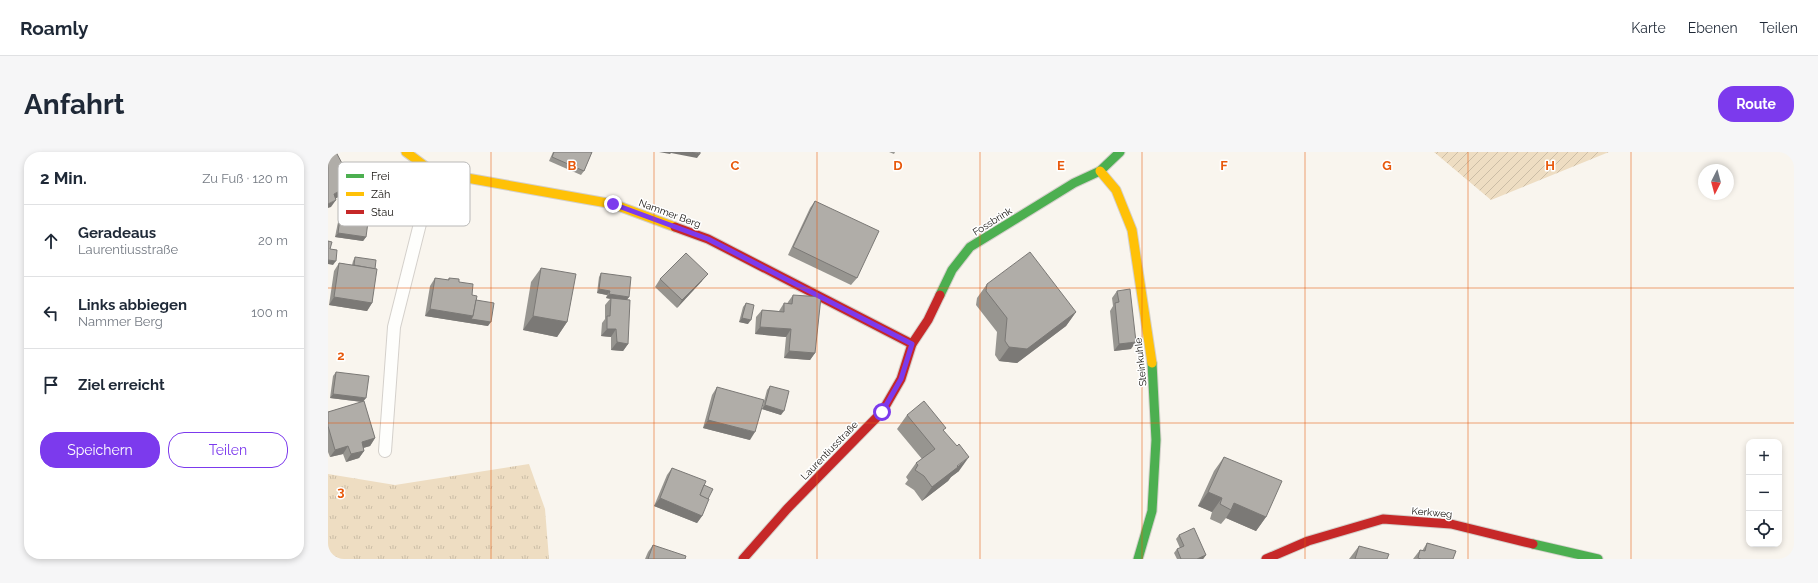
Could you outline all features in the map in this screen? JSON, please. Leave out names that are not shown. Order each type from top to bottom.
[{"type":"street","name":"Nammer Berg","points":[[406,152],[420,162]]},
{"type":"street","name":"Fossbrink","points":[[912,344],[928,320],[952,270],[970,247],[1074,183],[1100,171],[1120,152]]},
{"type":"street","name":"Steinkuhle","points":[[1100,171],[1116,190],[1132,230],[1152,366],[1156,440],[1152,511],[1138,559]]},
{"type":"street","name":"Nammer Berg","points":[[470,179],[613,204],[708,239],[912,344]]},
{"type":"street","name":"Laurentiusstraße","points":[[743,559],[787,509],[882,412],[901,379],[912,344]]},
{"type":"street","name":"Kerkweg","points":[[1266,559],[1308,541],[1383,519],[1451,524],[1598,559]]},
{"type":"lane","points":[[385,451],[394,327],[419,226]]},
{"type":"green space","points":[[1434,152],[1609,152],[1491,200]]},
{"type":"green space","points":[[529,464],[545,509],[549,559],[328,559],[328,474],[395,485]]},
{"type":"building","points":[[328,152],[336,152],[341,162],[338,162],[338,192],[334,194],[336,200],[328,204]]},
{"type":"building","points":[[554,152],[592,152],[584,171],[552,157]]},
{"type":"building","points":[[815,201],[879,231],[857,278],[793,247]]},
{"type":"building","points":[[339,226],[367,226],[366,237],[338,233]]},
{"type":"building","points":[[328,241],[332,242],[330,249],[337,250],[336,261],[328,260]]},
{"type":"building","points":[[1030,252],[1076,312],[1027,349],[1009,347],[1005,341],[1007,318],[986,291],[987,284]]},
{"type":"building","points":[[686,253],[708,274],[682,300],[660,279]]},
{"type":"building","points":[[355,257],[376,260],[375,269],[354,265]]},
{"type":"building","points":[[339,263],[377,269],[372,303],[334,297]]},
{"type":"building","points":[[541,268],[576,274],[567,322],[533,316]]},
{"type":"building","points":[[601,273],[631,277],[629,297],[609,294],[610,291],[599,289]]},
{"type":"building","points":[[435,278],[449,280],[449,278],[459,279],[459,282],[473,284],[472,295],[477,296],[473,316],[430,309]]},
{"type":"building","points":[[1130,289],[1136,342],[1119,344],[1115,303],[1119,302],[1117,291]]},
{"type":"building","points":[[793,295],[821,297],[815,353],[789,351],[791,329],[760,327],[762,310],[784,312],[784,303],[792,304]]},
{"type":"building","points":[[611,298],[630,300],[628,344],[617,342],[616,329],[607,329],[607,316],[610,316]]},
{"type":"building","points":[[476,300],[494,303],[491,322],[471,319]]},
{"type":"building","points":[[746,303],[754,305],[751,320],[742,318]]},
{"type":"building","points":[[336,372],[369,376],[366,398],[333,394]]},
{"type":"building","points":[[770,386],[789,391],[784,411],[765,405]]},
{"type":"building","points":[[717,387],[764,400],[755,432],[708,420]]},
{"type":"building","points":[[364,401],[375,438],[362,442],[364,451],[351,454],[348,446],[335,450],[328,426],[328,412]]},
{"type":"building","points":[[924,401],[946,428],[943,430],[957,446],[959,444],[969,457],[932,487],[924,476],[915,470],[918,465],[916,463],[935,449],[907,415]]},
{"type":"building","points":[[1224,457],[1282,481],[1266,517],[1234,503],[1231,510],[1220,504],[1222,498],[1208,492]]},
{"type":"building","points":[[672,468],[706,481],[700,495],[709,499],[702,516],[660,498]]},
{"type":"building","points":[[704,485],[713,489],[708,499],[700,495]]},
{"type":"building","points":[[1194,528],[1206,555],[1197,559],[1181,559],[1177,549],[1184,546],[1179,535]]},
{"type":"building","points":[[1427,543],[1456,551],[1453,559],[1418,558],[1420,550],[1425,551]]},
{"type":"building","points":[[653,545],[686,556],[685,559],[648,559]]},
{"type":"building","points":[[1359,546],[1389,554],[1387,559],[1355,559]]},
{"type":"traffic: fast","points":[[940,295],[952,270],[970,247],[1074,183],[1100,171],[1120,152]]},
{"type":"traffic: fast","points":[[1138,559],[1152,511],[1156,440],[1152,363]]},
{"type":"traffic: fast","points":[[1533,544],[1598,559]]},
{"type":"traffic: slow","points":[[406,152],[420,162]]},
{"type":"traffic: slow","points":[[1100,171],[1116,190],[1132,230],[1152,363]]},
{"type":"traffic: slow","points":[[470,179],[613,204],[675,227]]},
{"type":"traffic: jam","points":[[675,227],[708,239],[912,344]]},
{"type":"traffic: jam","points":[[743,559],[787,509],[882,412],[901,379],[912,344],[928,320],[940,295]]},
{"type":"traffic: jam","points":[[1266,559],[1308,541],[1383,519],[1451,524],[1533,544]]},
{"type":"route","points":[[613,204],[708,239],[912,344],[901,379],[882,412]]}]
